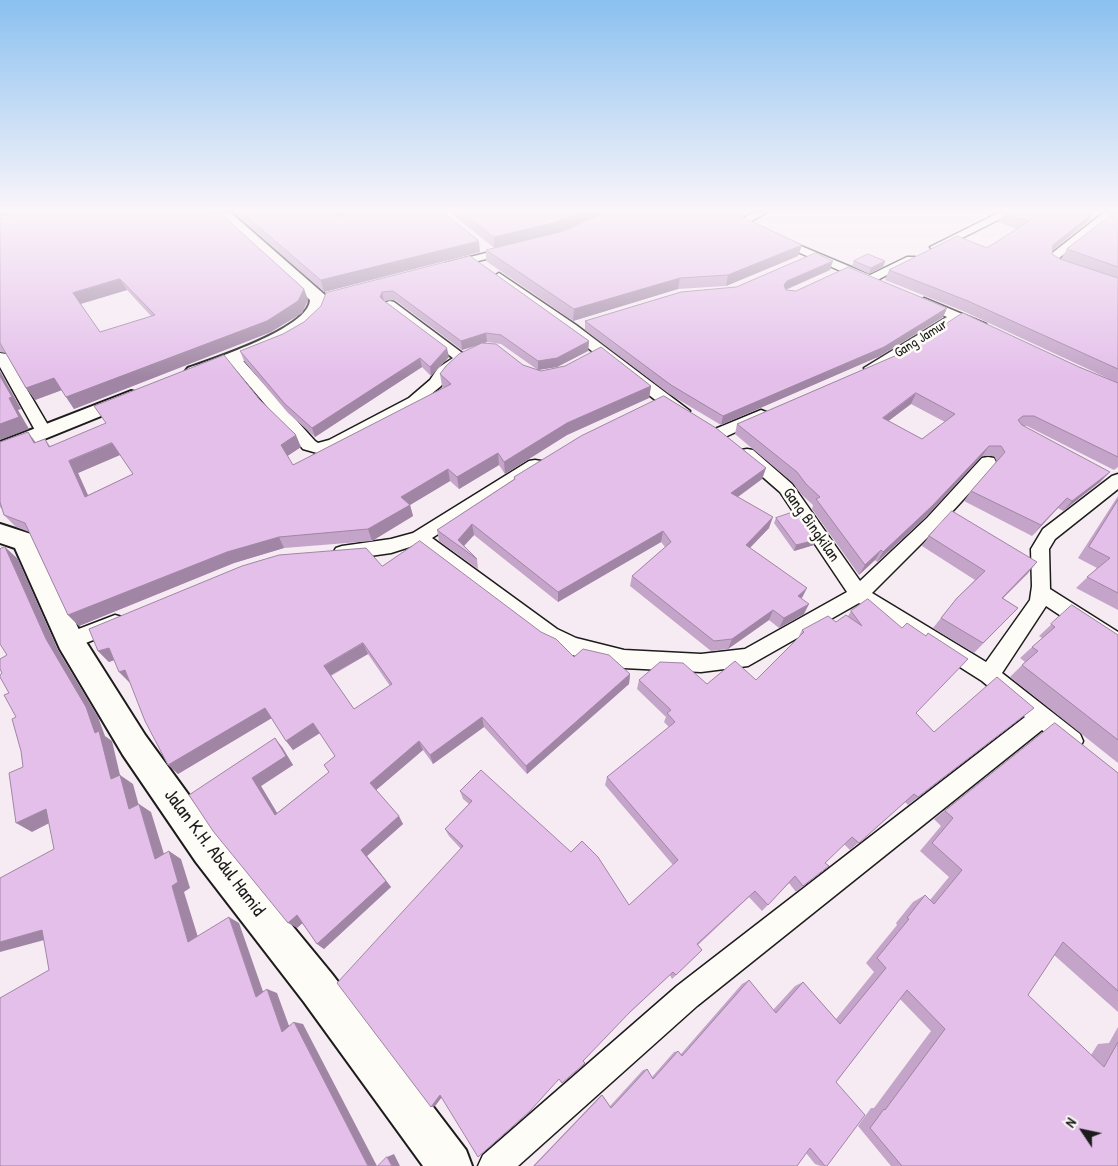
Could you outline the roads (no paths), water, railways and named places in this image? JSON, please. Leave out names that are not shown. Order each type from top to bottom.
[{"type":"main road","points":[[178,379],[278,338],[306,322],[318,309],[324,298],[287,267]]},
{"type":"main road","points":[[0,450],[151,389]]},
{"type":"main road","name":"Jalan K.H. Abdul Hamid","points":[[0,533],[26,542],[70,641],[134,746],[208,850],[318,988],[450,1166]]},
{"type":"street","name":"Gang Bingkilan","points":[[485,267],[571,328],[663,399],[720,433],[786,488],[859,594],[989,675],[1088,754]]},
{"type":"street","points":[[840,267],[887,287]]},
{"type":"street","points":[[870,280],[895,267]]},
{"type":"street","points":[[1068,267],[1118,285]]},
{"type":"street","points":[[829,277],[845,270]]},
{"type":"street","points":[[914,298],[994,333]]},
{"type":"street","points":[[390,305],[462,358]]},
{"type":"street","name":"Gang Jamur","points":[[860,373],[886,361],[958,316]]},
{"type":"street","points":[[571,328],[589,323]]},
{"type":"street","points":[[587,358],[602,351]]},
{"type":"street","points":[[232,357],[309,445],[317,448],[334,444],[414,401],[436,383],[443,371],[475,352]]},
{"type":"street","points":[[1,357],[44,432]]},
{"type":"street","points":[[645,407],[663,399]]},
{"type":"street","points":[[720,433],[772,410]]},
{"type":"street","points":[[323,554],[366,551],[418,538],[550,455]]},
{"type":"street","points":[[418,538],[550,635],[572,646],[624,659],[701,663],[748,657],[859,594],[933,522],[988,462]]},
{"type":"street","points":[[989,675],[1039,602],[1040,549],[1044,541],[1049,534],[1117,481],[1099,472]]},
{"type":"street","points":[[1040,592],[1118,643]]},
{"type":"street","points":[[70,641],[133,615]]},
{"type":"street","points":[[494,1166],[687,996],[1042,717]]}]
